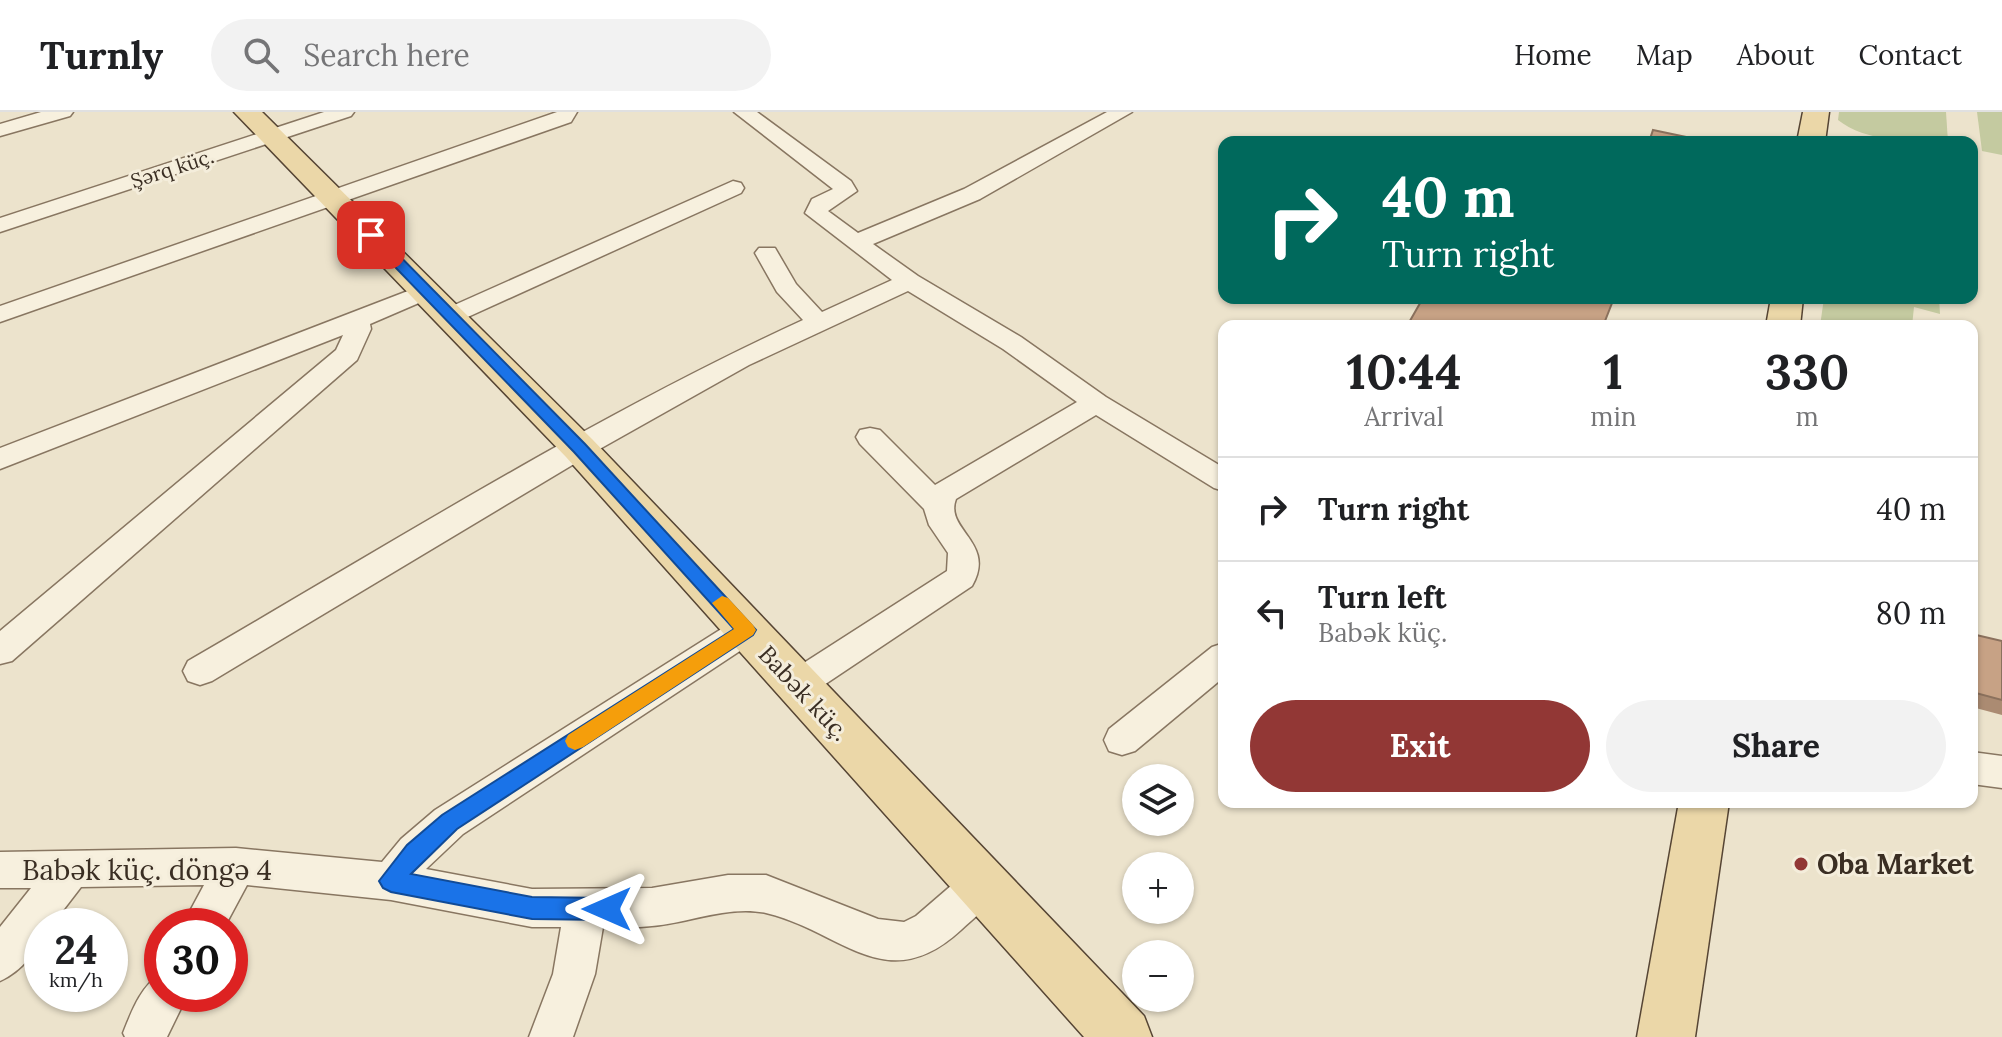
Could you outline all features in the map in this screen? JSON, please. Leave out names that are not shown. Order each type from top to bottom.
[{"type":"main road","points":[[1812,136],[1816,112]]},
{"type":"main road","name":"Babək küç.","points":[[259,124],[579,448],[1116,1035]]},
{"type":"main road","points":[[1672,1035],[1703,808]]},
{"type":"street","points":[[0,130],[63,112]]},
{"type":"street","name":"Şərq küç.","points":[[0,225],[259,124],[344,112]]},
{"type":"street","points":[[0,314],[564,118],[567,112]]},
{"type":"street","points":[[744,112],[843,186],[846,191],[820,204],[816,213],[909,281],[1012,343],[1096,403],[1218,477]]},
{"type":"street","points":[[857,242],[972,194],[1122,112]]},
{"type":"street","points":[[0,459],[343,326],[438,303],[733,188]]},
{"type":"street","points":[[767,253],[786,287],[817,321]]},
{"type":"street","points":[[200,671],[579,448],[740,359],[909,281]]},
{"type":"street","points":[[0,623],[102,541],[312,359],[343,326]]},
{"type":"street","points":[[0,651],[348,354],[358,329],[343,326]]},
{"type":"street","points":[[797,685],[961,578],[966,568],[966,554],[938,516],[937,504],[944,493],[1096,403]]},
{"type":"street","points":[[870,437],[937,504]]},
{"type":"street","points":[[391,881],[415,852],[449,822],[746,630]]},
{"type":"street","points":[[1122,740],[1218,662]]},
{"type":"street","points":[[1978,769],[2002,772]]},
{"type":"street","points":[[213,908],[236,866]]},
{"type":"street","name":"Babək küç. döngə 4","points":[[0,870],[236,866],[391,881],[532,908],[585,910],[652,907],[728,894],[766,894],[878,939],[906,942],[931,930],[981,885]]},
{"type":"street","points":[[0,960],[72,867]]},
{"type":"street","points":[[551,1037],[574,974],[585,910]]},
{"type":"street","points":[[145,1033],[156,1012]]},
{"type":"green space","points":[[1839,112],[1946,112],[1948,136],[1872,136],[1838,120]]},
{"type":"green space","points":[[1977,112],[2002,112],[2002,155],[1982,151]]},
{"type":"green space","points":[[1823,304],[1939,304],[1940,314],[1914,307],[1913,320],[1821,320]]},
{"type":"building","points":[[1653,130],[1682,136],[1651,136]]},
{"type":"building","points":[[1420,304],[1612,304],[1605,320],[1410,320]]},
{"type":"building","points":[[1978,635],[2002,641],[2002,700],[1978,694]]},
{"type":"slow traffic","points":[[575,741],[746,630],[722,603]]},
{"type":"place","name":"Oba Market","points":[[1801,864]]},
{"type":"route","points":[[371,235],[579,448],[746,630],[449,822],[415,852],[391,881],[532,908],[607,909]]}]
